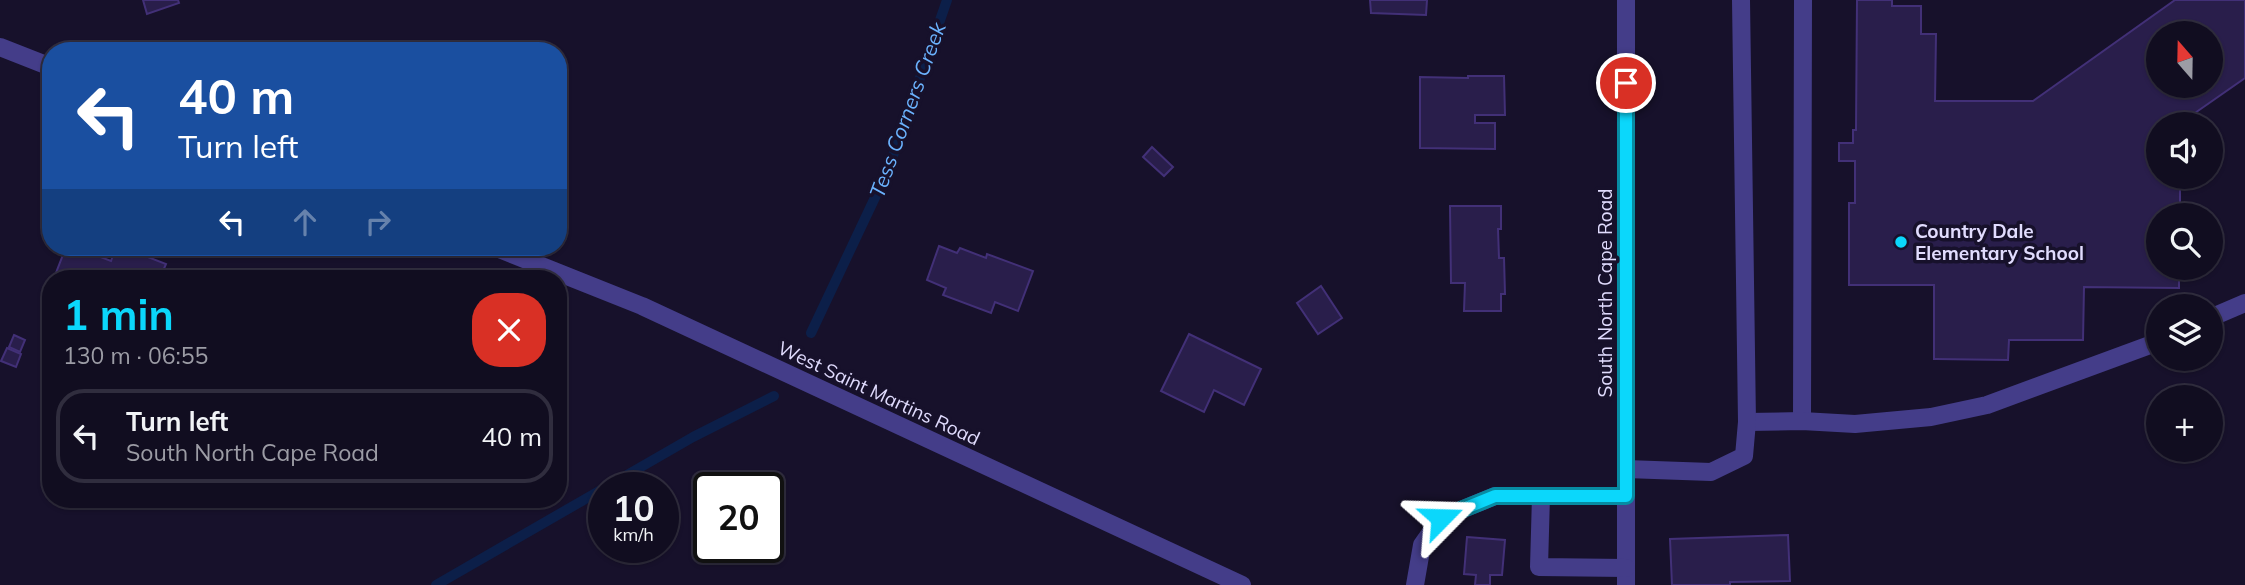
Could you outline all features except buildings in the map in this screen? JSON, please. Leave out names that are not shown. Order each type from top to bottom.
[{"type":"street","name":"South North Cape Road","points":[[1626,0],[1626,576]]},
{"type":"street","points":[[1626,469],[1711,472],[1744,456],[1747,422],[1741,0]]},
{"type":"street","points":[[1802,0],[1802,421]]},
{"type":"street","points":[[0,47],[42,63]]},
{"type":"street","name":"West Saint Martins Road","points":[[517,256],[552,270]]},
{"type":"street","name":"West Saint Martins Road","points":[[567,276],[642,306],[1242,585]]},
{"type":"street","points":[[2223,312],[2245,303]]},
{"type":"street","points":[[1747,422],[1855,424],[1931,417],[1987,405],[2146,346]]},
{"type":"street","points":[[1415,585],[1422,545],[1441,518],[1495,496],[1626,496]]},
{"type":"street","points":[[1541,496],[1539,567],[1626,576]]},
{"type":"waterway","name":"Tess Corners Creek","points":[[811,333],[888,170],[947,0]]},
{"type":"waterway","name":"Tess Corners Creek","points":[[436,585],[693,437],[774,396]]},
{"type":"place","name":"Country Dale Elementary School","points":[[1901,242]]},
{"type":"route","points":[[1441,518],[1495,496],[1626,496],[1626,83]]}]
